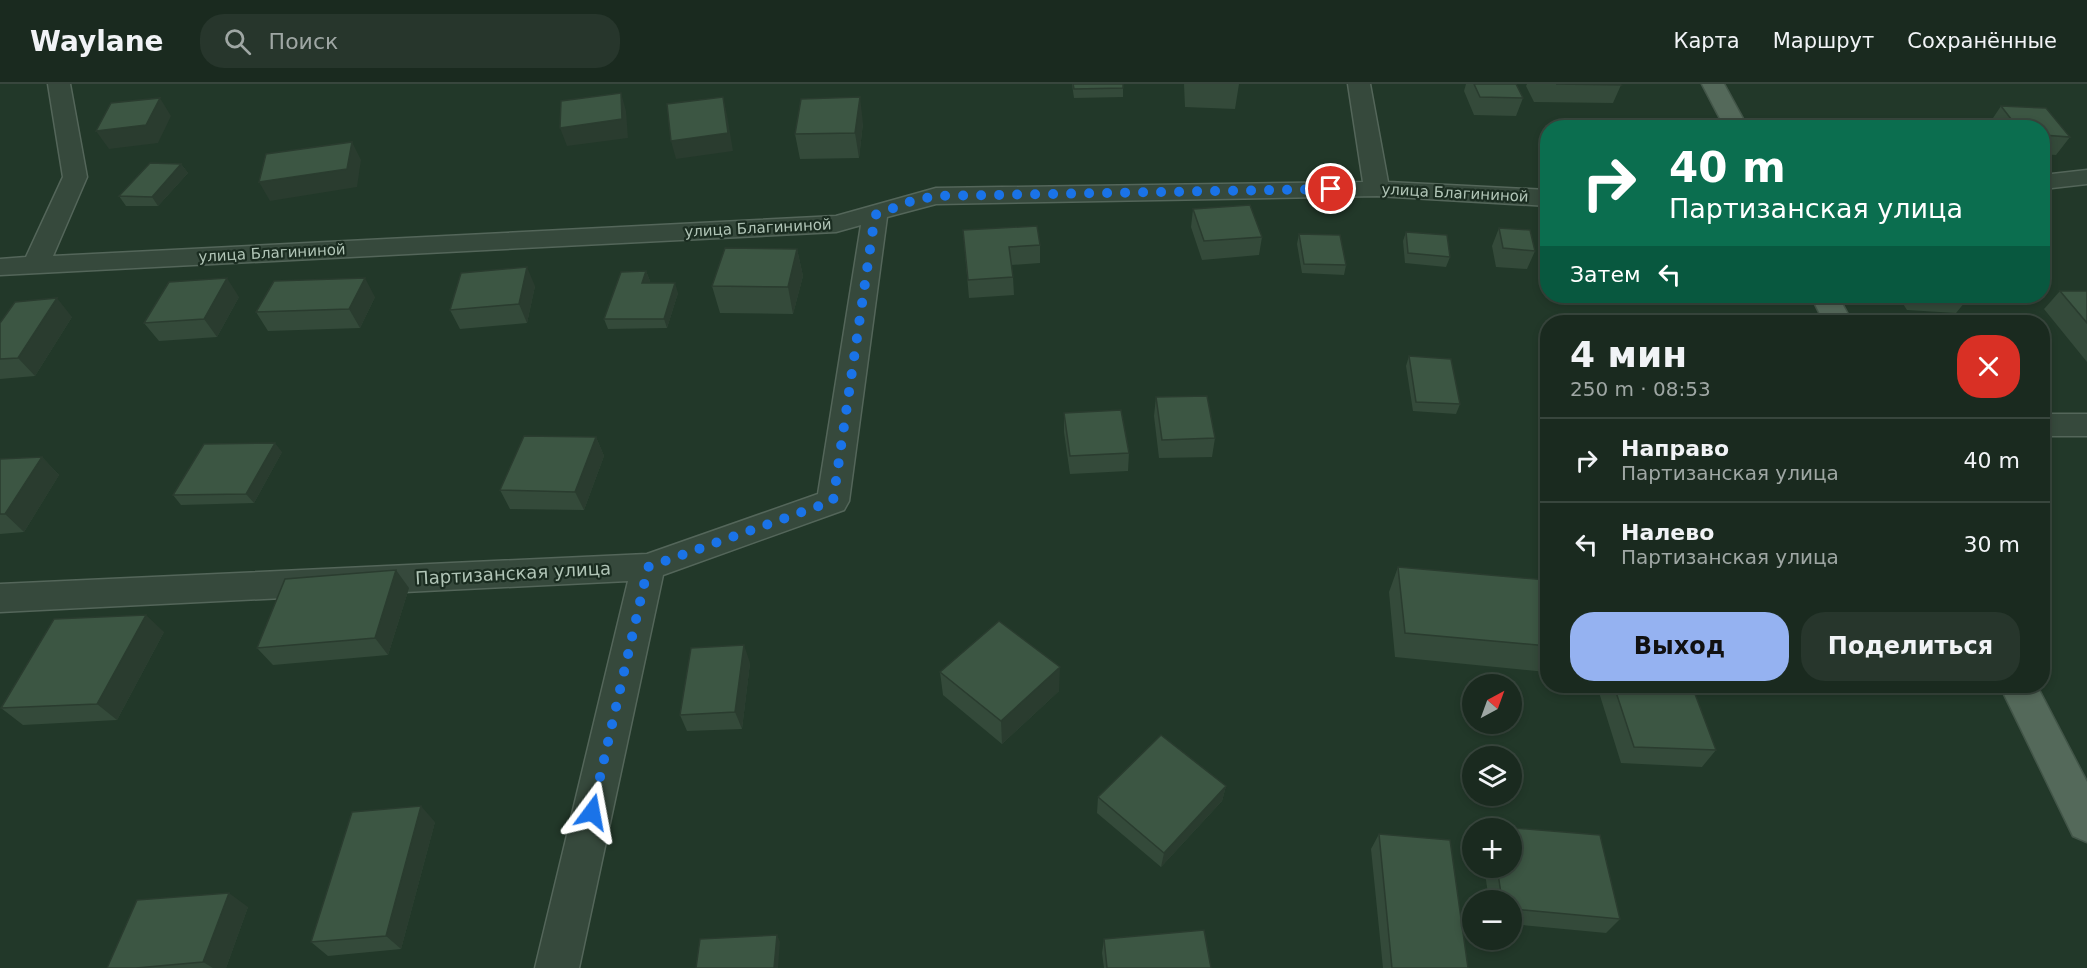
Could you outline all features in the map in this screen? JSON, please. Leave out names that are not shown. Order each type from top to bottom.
[{"type":"main road","points":[[1713,84],[1733,120]]},
{"type":"main road","points":[[2022,693],[2087,823]]},
{"type":"street","points":[[36,265],[75,177],[58,84]]},
{"type":"street","points":[[1359,84],[1377,189]]},
{"type":"street","points":[[2050,181],[2087,177]]},
{"type":"street","name":"улица Благининой","points":[[0,267],[836,224],[875,215],[912,201],[936,196],[1377,189],[1540,198]]},
{"type":"street","name":"Партизанская улица","points":[[0,598],[648,567],[833,501],[875,215]]},
{"type":"street","points":[[2050,425],[2087,425]]},
{"type":"street","points":[[557,968],[648,567]]},
{"type":"building","points":[[1073,84],[1123,84],[1123,88],[1074,89]]},
{"type":"building","points":[[1474,84],[1516,84],[1523,98],[1480,97]]},
{"type":"building","points":[[1556,84],[1620,84],[1621,85]]},
{"type":"building","points":[[621,93],[622,119],[560,128],[561,101]]},
{"type":"building","points":[[723,97],[728,133],[671,141],[667,104]]},
{"type":"building","points":[[860,97],[855,133],[795,134],[801,99]]},
{"type":"building","points":[[160,98],[146,125],[96,131],[111,103]]},
{"type":"building","points":[[2001,106],[2046,108],[2070,137],[2050,136],[2050,120],[2012,120]]},
{"type":"building","points":[[352,142],[347,169],[259,182],[266,154]]},
{"type":"building","points":[[150,163],[181,164],[152,197],[119,196]]},
{"type":"building","points":[[1250,205],[1262,237],[1204,241],[1193,209]]},
{"type":"building","points":[[1037,226],[1040,245],[1009,247],[1013,277],[968,280],[963,230]]},
{"type":"building","points":[[1499,228],[1530,230],[1535,251],[1503,248]]},
{"type":"building","points":[[1406,232],[1447,235],[1450,257],[1408,253]]},
{"type":"building","points":[[1299,234],[1340,235],[1346,265],[1304,264]]},
{"type":"building","points":[[725,248],[797,249],[788,287],[712,286]]},
{"type":"building","points":[[527,267],[519,304],[450,310],[461,273]]},
{"type":"building","points":[[646,271],[642,283],[675,283],[664,319],[604,319],[621,272]]},
{"type":"building","points":[[227,278],[204,319],[144,323],[169,282]]},
{"type":"building","points":[[365,278],[349,309],[256,312],[274,281]]},
{"type":"building","points":[[2060,291],[2087,291],[2087,323]]},
{"type":"building","points":[[57,298],[18,358],[0,359],[0,323],[15,302]]},
{"type":"building","points":[[1409,356],[1451,359],[1460,404],[1416,402]]},
{"type":"building","points":[[1207,396],[1215,438],[1162,440],[1156,397]]},
{"type":"building","points":[[1121,410],[1129,453],[1070,456],[1064,413]]},
{"type":"building","points":[[524,436],[596,437],[575,492],[500,490]]},
{"type":"building","points":[[275,443],[246,494],[173,495],[204,444]]},
{"type":"building","points":[[42,457],[5,514],[0,514],[0,459]]},
{"type":"building","points":[[1398,567],[1540,579],[1540,645],[1405,633]]},
{"type":"building","points":[[396,570],[375,638],[257,648],[285,579]]},
{"type":"building","points":[[146,615],[97,704],[1,708],[54,619]]},
{"type":"building","points":[[999,621],[1060,667],[1001,721],[940,672]]},
{"type":"building","points":[[744,645],[735,712],[680,715],[691,648]]},
{"type":"building","points":[[1616,693],[1695,693],[1716,750],[1634,747]]},
{"type":"building","points":[[1161,735],[1226,786],[1164,853],[1098,797]]},
{"type":"building","points":[[421,806],[386,936],[311,942],[352,812]]},
{"type":"building","points":[[1522,829],[1600,835],[1620,919],[1522,910],[1522,890],[1500,890],[1499,878],[1522,878]]},
{"type":"building","points":[[1379,834],[1450,840],[1462,925],[1462,950],[1465,950],[1468,968],[1392,968]]},
{"type":"building","points":[[229,893],[203,962],[136,968],[107,968],[137,900]]},
{"type":"building","points":[[1204,930],[1211,968],[1107,968],[1104,939]]},
{"type":"building","points":[[777,935],[774,968],[696,968],[700,939]]},
{"type":"route","points":[[592,812],[648,567],[833,501],[875,215],[912,201],[936,196],[1331,189]]}]
